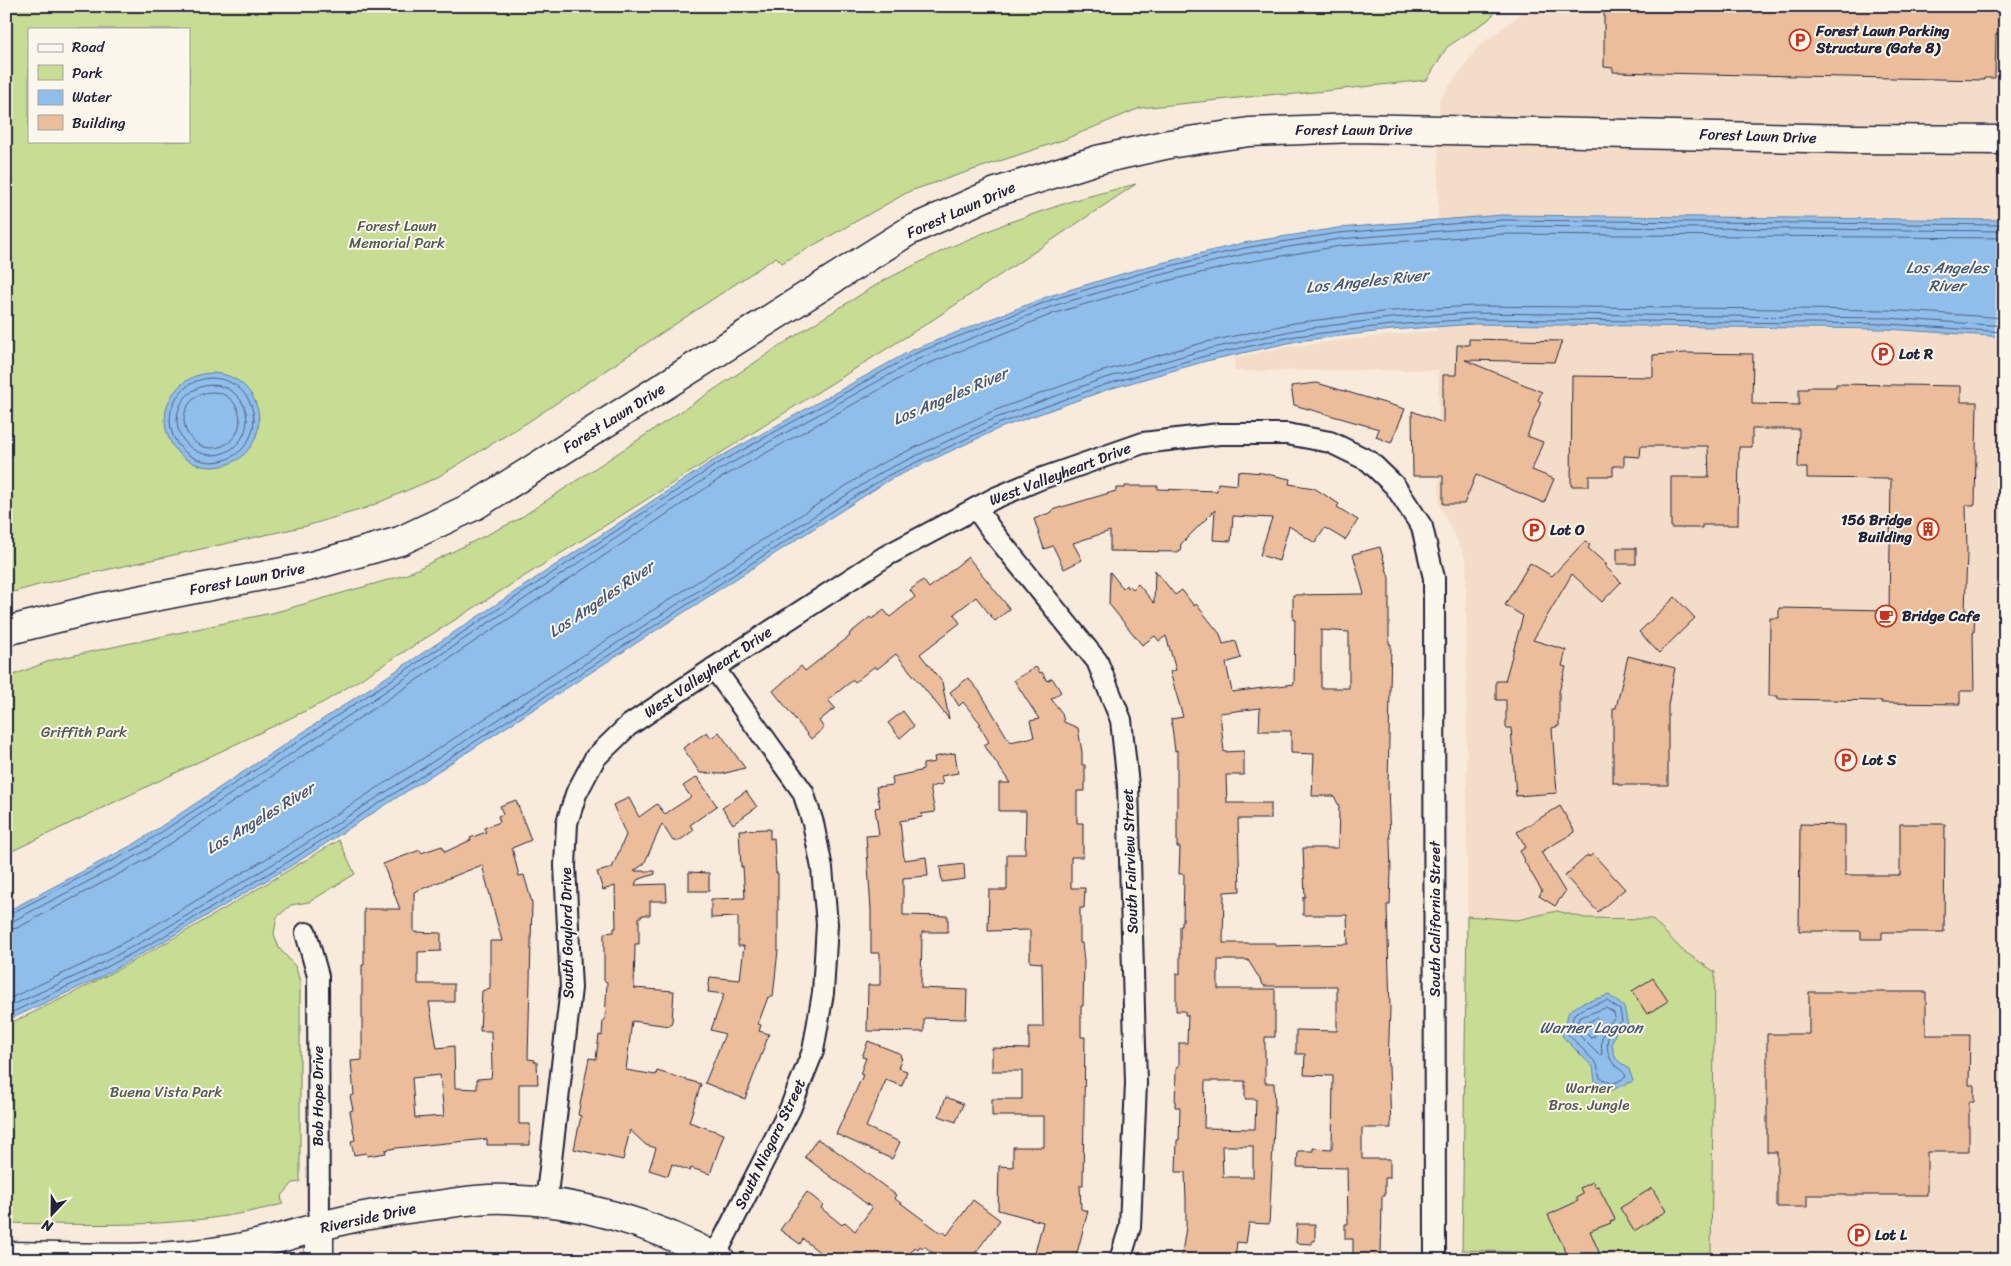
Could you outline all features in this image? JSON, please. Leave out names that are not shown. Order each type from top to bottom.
[{"type":"street","name":"Forest Lawn Drive","points":[[6,631],[98,608],[308,567],[400,541],[476,505],[909,232],[996,192],[1097,160],[1168,144],[1249,132],[1355,128],[1852,139],[2005,140]]},
{"type":"street","name":"West Valleyheart Drive","points":[[595,758],[628,726],[886,556],[976,508],[1040,479],[1143,443],[1219,434],[1287,434],[1330,442],[1369,461],[1395,486],[1422,527],[1434,578]]},
{"type":"street","name":"South Fairview Street","points":[[976,508],[1098,660],[1121,720],[1128,785],[1136,1083],[1130,1228],[1120,1260]]},
{"type":"street","name":"South California Street","points":[[1434,578],[1435,1260]]},
{"type":"street","name":"South Niagara Street","points":[[714,668],[803,792],[813,823],[822,868],[827,924],[823,993],[813,1051],[790,1109],[717,1259]]},
{"type":"street","name":"South Gaylord Drive","points":[[546,1203],[571,988],[565,866],[567,823],[576,794],[595,758]]},
{"type":"street","name":"Bob Hope Drive","points":[[306,933],[318,976],[318,1260]]},
{"type":"street","name":"Riverside Drive","points":[[6,1256],[166,1257],[232,1249],[344,1220],[395,1210],[457,1202],[504,1199],[546,1203],[607,1214],[665,1232],[717,1259]]},
{"type":"shaded area","points":[[1531,6],[2005,6],[2005,1260],[1462,1260],[1467,916],[1466,559],[1439,504],[1438,370],[1235,371],[1234,358],[1280,348],[1437,330],[1439,100],[1479,46]]},
{"type":"green space","name":"Forest Lawn Memorial Park","points":[[6,6],[1501,6],[1488,20],[1447,47],[1427,80],[1140,108],[1063,140],[910,191],[782,263],[776,257],[528,422],[436,478],[366,508],[306,526],[42,584],[6,594]]},
{"type":"green space","name":"Griffith Park","points":[[1136,184],[931,321],[324,702],[6,854],[6,678],[52,660],[276,612],[405,575],[517,520],[807,328],[881,282],[948,248],[1007,223],[1078,199]]},
{"type":"green space","name":"Buena Vista Park","points":[[339,840],[355,874],[309,902],[291,905],[277,917],[274,934],[279,948],[295,966],[300,981],[300,1182],[293,1183],[281,1197],[283,1204],[214,1218],[180,1222],[145,1224],[6,1223],[6,1025],[134,961]]},
{"type":"green space","name":"Warner Bros. Jungle","points":[[1557,911],[1585,918],[1652,919],[1682,950],[1715,972],[1711,1254],[1462,1250],[1467,916],[1517,920]]},
{"type":"water","name":"Los Angeles River","points":[[1502,215],[2005,220],[2005,337],[1888,329],[1474,324],[1392,330],[1297,341],[1206,361],[1106,390],[1000,428],[889,480],[294,864],[97,979],[6,1021],[6,912],[136,843],[711,462],[912,350],[1049,296],[1145,267],[1243,243],[1338,228]]},
{"type":"water","points":[[212,373],[230,377],[245,387],[255,402],[259,420],[255,438],[245,453],[230,463],[212,467],[194,463],[179,453],[169,438],[165,420],[169,402],[179,387],[194,377]]},
{"type":"water","name":"Warner Lagoon","points":[[1609,995],[1624,1007],[1628,1026],[1616,1031],[1612,1043],[1616,1059],[1629,1069],[1633,1081],[1612,1090],[1595,1081],[1593,1067],[1562,1036],[1569,1011],[1582,1003]]},
{"type":"pier","points":[[1997,217],[2005,217],[2005,339],[1995,339]]},
{"type":"building","name":"Forest Lawn Parking Structure (Gate 8)","points":[[1604,6],[1997,6],[1997,14],[2001,14],[2001,34],[1996,34],[1995,78],[1984,78],[1984,80],[1613,72],[1613,68],[1604,67]]},
{"type":"building","points":[[1469,339],[1562,341],[1554,362],[1465,360],[1542,392],[1538,400],[1541,402],[1527,436],[1543,442],[1532,470],[1554,479],[1544,503],[1476,475],[1464,504],[1443,504],[1443,476],[1413,476],[1412,411],[1443,423],[1443,375],[1456,375],[1457,345],[1469,345]]},
{"type":"building","name":"156 Bridge Building","points":[[1686,353],[1753,354],[1752,404],[1799,405],[1799,389],[1808,389],[1808,387],[1836,387],[1836,384],[1961,386],[1961,402],[1977,402],[1975,505],[1966,505],[1965,611],[1975,611],[1973,633],[1974,691],[1960,691],[1960,704],[1778,699],[1778,696],[1769,696],[1770,618],[1779,618],[1779,608],[1889,610],[1891,479],[1807,478],[1807,468],[1798,468],[1799,429],[1752,429],[1752,447],[1739,447],[1738,525],[1702,525],[1702,528],[1671,528],[1671,477],[1709,477],[1708,446],[1641,446],[1640,457],[1624,456],[1624,466],[1613,466],[1613,476],[1589,476],[1589,486],[1571,486],[1572,376],[1653,377],[1653,355]]},
{"type":"building","points":[[1317,383],[1405,409],[1391,443],[1376,437],[1379,429],[1294,405],[1291,386]]},
{"type":"building","points":[[1238,471],[1262,473],[1290,479],[1289,484],[1314,488],[1339,504],[1337,507],[1358,520],[1345,540],[1325,528],[1315,543],[1289,526],[1279,561],[1260,555],[1272,518],[1233,516],[1231,541],[1213,540],[1215,510],[1181,544],[1180,552],[1110,551],[1110,531],[1073,543],[1082,560],[1064,569],[1053,546],[1044,549],[1034,519],[1052,512],[1052,510],[1116,491],[1116,488],[1125,488],[1125,486],[1158,486],[1158,489],[1217,491],[1218,483],[1237,485]]},
{"type":"building","points":[[1585,541],[1590,545],[1588,548],[1607,565],[1604,565],[1621,582],[1602,602],[1572,574],[1533,640],[1566,650],[1562,666],[1566,667],[1559,692],[1559,726],[1552,728],[1557,793],[1516,796],[1511,728],[1506,728],[1506,700],[1496,700],[1496,681],[1505,681],[1523,616],[1505,605],[1530,563],[1552,576]]},
{"type":"building","points":[[1380,547],[1389,578],[1389,644],[1391,644],[1388,785],[1391,871],[1390,905],[1387,905],[1390,1008],[1388,1066],[1391,1128],[1362,1128],[1362,1159],[1390,1159],[1390,1178],[1385,1178],[1385,1196],[1382,1196],[1381,1260],[1353,1260],[1353,1239],[1345,1239],[1345,1224],[1348,1224],[1347,1168],[1297,1167],[1298,1151],[1313,1151],[1313,1148],[1332,1149],[1333,1076],[1304,1075],[1305,1054],[1296,1054],[1296,1030],[1337,1031],[1337,986],[1264,986],[1248,960],[1218,960],[1218,989],[1275,989],[1275,1037],[1265,1037],[1265,1083],[1274,1083],[1275,1108],[1269,1224],[1249,1223],[1246,1243],[1237,1242],[1235,1260],[1181,1260],[1186,1227],[1186,1202],[1185,1172],[1176,1172],[1180,1107],[1175,1107],[1176,1070],[1177,1066],[1179,1066],[1179,1043],[1187,1043],[1188,1015],[1185,1015],[1185,1011],[1176,1011],[1176,974],[1180,974],[1180,926],[1182,926],[1183,921],[1184,874],[1179,874],[1180,847],[1177,847],[1177,750],[1175,751],[1171,719],[1183,717],[1170,672],[1176,670],[1166,636],[1159,641],[1155,636],[1142,645],[1109,604],[1110,572],[1123,588],[1126,585],[1128,588],[1130,586],[1133,589],[1138,584],[1154,603],[1155,570],[1175,595],[1182,590],[1194,606],[1196,604],[1220,634],[1223,644],[1236,641],[1241,658],[1226,663],[1232,692],[1294,684],[1295,620],[1293,620],[1293,595],[1364,594],[1353,554]],"holes":[[[1321,630],[1349,632],[1349,688],[1321,688]],[[1260,708],[1259,731],[1291,731],[1291,753],[1314,754],[1312,796],[1334,796],[1339,806],[1338,848],[1303,848],[1305,897],[1303,897],[1303,915],[1347,915],[1348,944],[1275,946],[1275,943],[1223,943],[1224,892],[1240,891],[1238,819],[1271,819],[1271,803],[1227,803],[1226,775],[1244,775],[1244,751],[1224,752],[1220,713]],[[1205,1081],[1245,1081],[1245,1099],[1256,1099],[1255,1129],[1204,1128]],[[1222,1146],[1253,1146],[1253,1177],[1223,1177]]]},
{"type":"building","points":[[1617,548],[1636,548],[1636,564],[1617,564]]},
{"type":"building","points":[[968,557],[1010,609],[995,621],[976,597],[954,614],[960,623],[920,654],[942,682],[949,719],[896,654],[877,669],[875,666],[855,682],[853,680],[828,700],[835,708],[819,721],[824,728],[811,739],[773,691],[801,666],[805,671],[850,636],[849,634],[870,617],[872,619],[884,610],[890,617],[915,597],[910,590],[923,580],[929,588]]},
{"type":"building","points":[[1675,597],[1695,618],[1659,653],[1639,632]]},
{"type":"building","points":[[1628,656],[1675,668],[1668,705],[1668,785],[1618,785],[1618,783],[1613,783],[1613,708],[1616,708]]},
{"type":"building","points":[[1036,667],[1040,673],[1042,672],[1047,681],[1052,678],[1061,692],[1051,699],[1062,713],[1064,722],[1078,728],[1082,765],[1085,765],[1085,791],[1077,791],[1077,823],[1083,823],[1083,857],[1071,857],[1071,888],[1085,888],[1084,908],[1080,908],[1080,943],[1082,943],[1084,961],[1081,1037],[1085,1037],[1083,1185],[1080,1185],[1081,1209],[1088,1211],[1077,1253],[1073,1260],[1033,1260],[1043,1222],[998,1210],[999,1166],[1013,1167],[1013,1147],[1044,1147],[1044,1116],[992,1116],[992,1099],[1022,1099],[1022,1071],[992,1071],[992,1048],[1029,1049],[1029,1027],[1043,1027],[1042,963],[1030,962],[1030,930],[988,931],[989,890],[1007,890],[1007,854],[1025,854],[1026,811],[999,811],[999,783],[1010,783],[984,745],[989,742],[979,725],[981,724],[963,702],[959,706],[950,692],[968,678],[980,692],[1010,742],[1034,737],[1030,721],[1039,719],[1014,680]]},
{"type":"building","points":[[903,711],[914,726],[900,738],[888,723]]},
{"type":"building","points":[[707,732],[711,738],[719,732],[745,768],[722,774],[700,773],[683,748]]},
{"type":"building","points":[[955,753],[958,773],[941,776],[943,784],[930,787],[935,812],[921,814],[922,817],[900,821],[904,860],[926,857],[928,876],[903,878],[903,915],[948,916],[948,932],[922,932],[921,988],[967,990],[966,1019],[924,1018],[924,1032],[867,1031],[868,985],[880,985],[880,953],[871,953],[871,910],[866,836],[879,835],[875,808],[880,807],[876,787],[893,785],[892,777],[920,771],[923,769],[923,764],[935,762],[934,757]]},
{"type":"building","points":[[697,777],[717,806],[690,825],[694,830],[679,841],[673,841],[662,824],[644,864],[634,871],[655,871],[655,874],[637,880],[635,885],[666,884],[667,901],[650,901],[650,915],[639,917],[639,944],[635,944],[634,988],[674,991],[670,1026],[632,1021],[626,1070],[656,1075],[657,1071],[701,1084],[689,1122],[724,1134],[710,1174],[691,1168],[690,1171],[672,1164],[668,1176],[649,1170],[656,1148],[646,1145],[630,1130],[623,1160],[574,1149],[581,1116],[578,1115],[589,1058],[596,1059],[599,1035],[602,1036],[603,1020],[605,1020],[607,982],[604,981],[604,933],[614,932],[614,928],[616,928],[615,886],[603,890],[597,872],[612,868],[626,835],[613,805],[629,798],[639,817],[657,804],[665,814],[691,797],[683,786]]},
{"type":"building","points":[[746,791],[757,807],[733,824],[722,808]]},
{"type":"building","points":[[516,800],[531,840],[512,848],[519,876],[524,875],[532,903],[528,1059],[537,1062],[538,1084],[519,1084],[519,1124],[530,1124],[530,1145],[487,1145],[487,1139],[396,1148],[385,1150],[386,1153],[367,1156],[366,1153],[354,1155],[351,1141],[355,1140],[350,1111],[353,1110],[350,1096],[354,1095],[351,1061],[362,1060],[364,909],[400,909],[383,864],[420,850],[421,853],[442,846],[445,852],[471,840],[470,838],[486,832],[484,828],[500,822],[498,816],[503,814],[500,806]],"holes":[[[482,865],[502,941],[490,941],[490,988],[482,991],[480,1031],[491,1031],[491,1078],[477,1079],[477,1089],[455,1088],[454,1046],[437,1048],[429,1002],[454,1002],[454,984],[418,984],[418,952],[441,951],[441,933],[414,932],[414,892]],[[440,1075],[444,1116],[415,1118],[412,1078]]]},
{"type":"building","points":[[1560,806],[1575,832],[1541,852],[1565,892],[1555,906],[1539,896],[1542,891],[1524,861],[1520,851],[1526,847],[1517,832]]},
{"type":"building","points":[[1800,824],[1845,825],[1845,875],[1900,875],[1900,824],[1945,824],[1944,932],[1882,932],[1882,939],[1861,939],[1861,931],[1799,931]]},
{"type":"building","points":[[770,829],[770,839],[774,838],[776,873],[778,873],[778,950],[773,997],[768,997],[758,1024],[761,1025],[759,1031],[769,1034],[745,1099],[705,1083],[725,1034],[711,1030],[724,994],[708,992],[710,977],[740,980],[744,946],[738,946],[738,917],[711,918],[711,899],[745,898],[739,830]]},
{"type":"building","points":[[1593,854],[1625,889],[1598,912],[1565,876],[1588,855],[1589,857]]},
{"type":"building","points":[[964,864],[965,879],[942,882],[940,867]]},
{"type":"building","points":[[689,872],[709,873],[709,891],[689,891]]},
{"type":"building","points":[[1653,978],[1668,1001],[1647,1014],[1632,991]]},
{"type":"building","points":[[1809,992],[1926,992],[1926,1035],[1970,1035],[1969,1085],[1974,1085],[1974,1102],[1969,1102],[1969,1152],[1927,1152],[1927,1195],[1807,1195],[1807,1207],[1777,1207],[1777,1152],[1767,1152],[1767,1034],[1809,1034]]},
{"type":"building","points":[[868,1041],[901,1054],[900,1057],[902,1058],[898,1068],[907,1071],[902,1086],[886,1080],[866,1127],[900,1142],[892,1159],[836,1134],[863,1075],[860,1074],[866,1058],[862,1057]]},
{"type":"building","points":[[946,1097],[963,1104],[956,1122],[939,1116]]},
{"type":"building","points":[[817,1139],[831,1147],[896,1195],[894,1198],[941,1233],[943,1231],[947,1235],[973,1200],[1000,1220],[970,1260],[942,1260],[924,1246],[923,1248],[920,1246],[918,1249],[915,1247],[905,1260],[829,1260],[803,1239],[800,1244],[780,1230],[807,1192],[823,1205],[821,1208],[842,1225],[845,1222],[855,1231],[872,1208],[805,1157]]},
{"type":"building","points":[[1593,1182],[1595,1187],[1598,1186],[1615,1219],[1611,1223],[1590,1231],[1599,1252],[1587,1260],[1570,1260],[1548,1215],[1578,1201],[1576,1198],[1583,1194],[1580,1188]]},
{"type":"building","points":[[1652,1188],[1666,1211],[1634,1231],[1620,1208]]},
{"type":"building","points":[[1297,1224],[1315,1224],[1315,1241],[1312,1241],[1312,1244],[1296,1243]]},
{"type":"place","name":"Forest Lawn Parking Structure (Gate 8)","points":[[1800,40]]},
{"type":"place","name":"Lot R","points":[[1883,354]]},
{"type":"place","name":"156 Bridge Building","points":[[1928,529]]},
{"type":"place","name":"Lot O","points":[[1534,530]]},
{"type":"place","name":"Bridge Cafe","points":[[1886,616]]},
{"type":"place","name":"Lot S","points":[[1846,760]]},
{"type":"place","name":"Lot L","points":[[1859,1235]]}]
